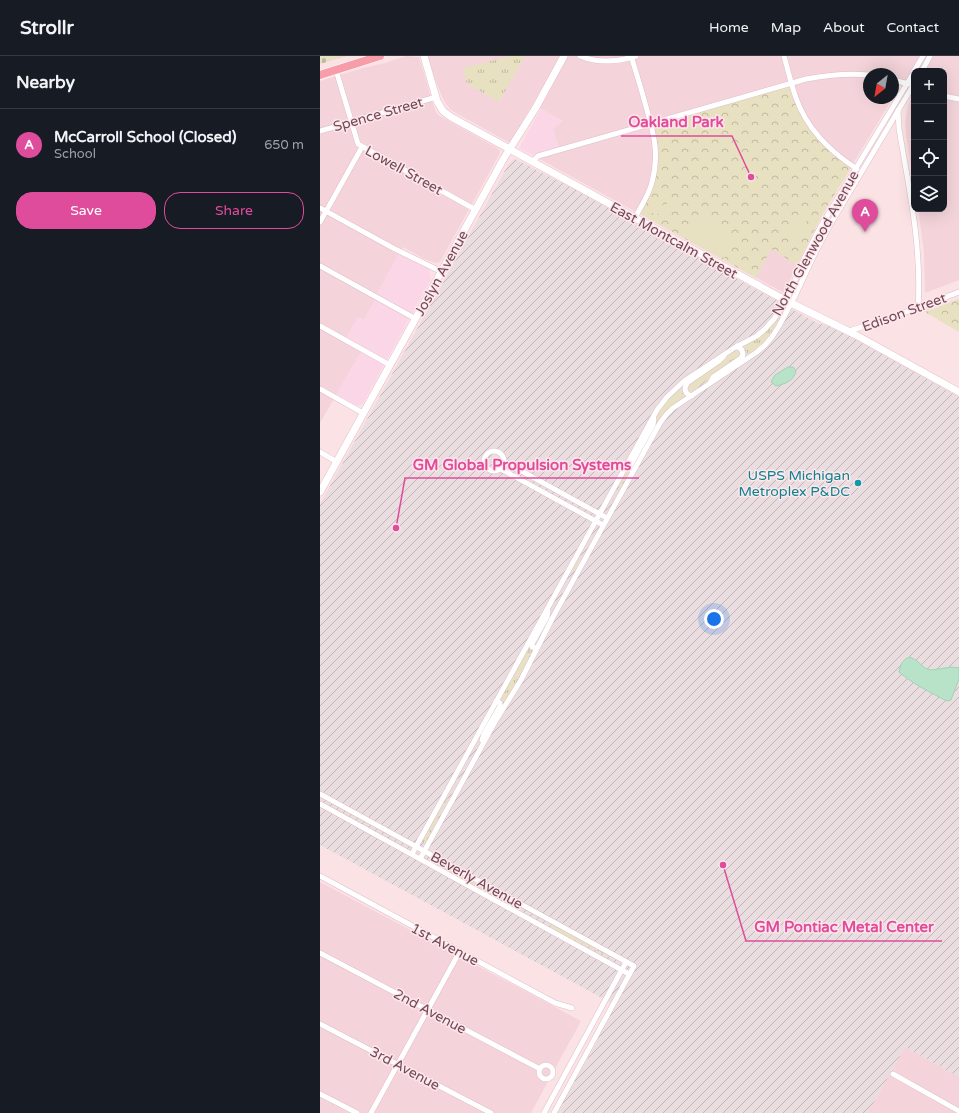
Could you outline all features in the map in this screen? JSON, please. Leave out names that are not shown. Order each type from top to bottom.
[{"type":"main road","points":[[320,75],[380,56]]},
{"type":"main road","name":"East Montcalm Street","points":[[424,56],[436,97],[441,108],[448,115],[788,302],[849,331],[959,392]]},
{"type":"main road","name":"Joslyn Avenue","points":[[320,492],[476,210],[538,104],[564,56]]},
{"type":"street","points":[[580,56],[591,60],[605,62],[618,61],[633,56],[656,148],[654,173],[649,192],[635,218]]},
{"type":"street","points":[[784,56],[801,109],[815,133],[833,151],[861,171]]},
{"type":"street","name":"North Glenwood Avenue","points":[[916,68],[923,56]]},
{"type":"street","points":[[924,68],[930,56]]},
{"type":"street","name":"Lowell Street","points":[[336,70],[357,141],[362,147],[476,210]]},
{"type":"street","points":[[532,162],[538,156],[806,79],[845,74],[863,76]]},
{"type":"street","name":"North Glenwood Avenue","points":[[412,854],[657,410],[667,397],[684,381],[764,330],[788,302],[789,294],[821,226],[911,77]]},
{"type":"street","points":[[899,82],[911,85]]},
{"type":"street","name":"North Glenwood Avenue","points":[[420,859],[495,722],[521,680],[536,648],[663,419],[673,408],[765,346],[777,330],[788,302],[824,234],[911,90]]},
{"type":"street","name":"Spence Street","points":[[320,131],[436,97]]},
{"type":"street","points":[[947,97],[959,99]]},
{"type":"street","points":[[892,107],[898,111],[899,129],[918,244],[920,275],[918,308]]},
{"type":"street","points":[[320,222],[362,147]]},
{"type":"street","points":[[320,208],[393,248],[442,272]]},
{"type":"street","points":[[320,266],[416,319]]},
{"type":"street","name":"Edison Street","points":[[849,331],[885,320],[959,292]]},
{"type":"street","points":[[320,326],[390,365]]},
{"type":"street","name":"North Glenwood Avenue","points":[[710,384],[713,377],[741,358],[743,352],[741,348],[737,346]]},
{"type":"street","name":"North Glenwood Avenue","points":[[692,396],[685,392],[685,388],[689,382],[719,361],[731,350]]},
{"type":"street","points":[[320,389],[364,413]]},
{"type":"street","name":"North Glenwood Avenue","points":[[633,471],[630,469],[630,466],[653,425],[657,410]]},
{"type":"street","points":[[505,462],[501,469],[496,472],[487,469],[484,462],[485,456],[489,452],[498,451],[503,455],[505,462],[607,518]]},
{"type":"street","points":[[320,452],[337,462]]},
{"type":"street","points":[[501,469],[603,525]]},
{"type":"street","name":"North Glenwood Avenue","points":[[553,617],[557,602],[571,576],[571,573],[568,571]]},
{"type":"street","name":"North Glenwood Avenue","points":[[536,648],[532,646],[532,644],[547,617],[551,601]]},
{"type":"street","name":"North Glenwood Avenue","points":[[480,749],[484,734],[500,706],[500,704],[496,701]]},
{"type":"street","name":"Beverly Avenue","points":[[320,794],[634,966],[630,974],[320,804]]},
{"type":"street","name":"1st Avenue","points":[[320,876],[555,1003],[572,1008]]},
{"type":"street","points":[[371,1113],[460,952]]},
{"type":"street","name":"2nd Avenue","points":[[320,953],[540,1069]]},
{"type":"street","points":[[544,1113],[626,962]]},
{"type":"street","points":[[554,1113],[630,974]]},
{"type":"street","name":"3rd Avenue","points":[[320,1024],[491,1113]]},
{"type":"street","points":[[893,1074],[959,1111]]},
{"type":"street","points":[[320,1094],[357,1113]]},
{"type":"shaded area","points":[[406,56],[419,57],[435,110],[438,115],[500,151],[440,262],[435,263],[424,259],[403,247],[364,320],[358,317],[344,342],[361,352],[320,423],[320,81]]},
{"type":"shaded area","points":[[425,56],[959,56],[959,280],[925,293],[924,252],[918,212],[947,212],[947,68],[911,68],[911,90],[900,86],[899,88],[899,68],[863,68],[863,104],[889,104],[822,215],[784,293],[534,156],[559,148],[553,129],[563,121],[532,105],[510,143],[454,112],[444,101]]},
{"type":"shaded area","points":[[911,100],[911,166],[905,123],[908,106]]},
{"type":"shaded area","points":[[541,109],[563,121],[553,129],[559,148],[534,156],[519,148]]},
{"type":"shaded area","points":[[514,159],[572,188],[817,323],[830,326],[853,338],[959,397],[959,1077],[905,1047],[868,1113],[557,1113],[591,1053],[615,1005],[320,845],[320,504],[508,165]]},
{"type":"shaded area","points":[[399,253],[429,269],[431,279],[362,405],[355,405],[336,394],[361,352],[344,342],[358,317],[364,320]]},
{"type":"shaded area","points":[[788,367],[793,367],[796,371],[791,380],[776,386],[771,382],[775,375]]},
{"type":"shaded area","points":[[910,657],[925,668],[931,670],[952,667],[959,668],[959,679],[951,700],[947,701],[928,691],[899,672],[902,663],[905,659]]},
{"type":"shaded area","points":[[320,882],[581,1021],[531,1113],[320,1113]]},
{"type":"shaded area","points":[[905,1047],[959,1077],[959,1113],[868,1113]]},
{"type":"green space","points":[[320,56],[347,56],[320,64]]},
{"type":"green space","points":[[511,56],[525,56],[499,102],[467,84],[463,68]]},
{"type":"green space","points":[[787,87],[790,88],[800,113],[813,133],[821,143],[851,168],[822,215],[797,265],[771,249],[756,278],[640,214],[651,192],[657,172],[658,152],[655,128],[656,125]]},
{"type":"green space","points":[[658,197],[665,200],[657,215],[650,212]]},
{"type":"green space","points":[[668,202],[674,205],[666,220],[659,217]]},
{"type":"green space","points":[[800,213],[806,216],[805,218],[807,220],[797,241],[789,238],[791,229],[790,223],[795,214],[799,215]]},
{"type":"green space","points":[[702,217],[736,236],[732,248],[724,258],[689,239],[689,236],[699,218]]},
{"type":"green space","points":[[959,299],[959,332],[925,312]]},
{"type":"green space","points":[[781,312],[782,313],[776,325],[768,336],[759,347],[748,355],[744,346],[765,332]]},
{"type":"green space","points":[[736,350],[740,354],[736,360],[693,391],[689,391],[688,388],[690,383],[723,361]]},
{"type":"green space","points":[[679,389],[685,397],[665,412],[654,426],[664,405]]},
{"type":"green space","points":[[625,472],[628,474],[608,509],[618,490]]},
{"type":"green space","points":[[594,530],[581,554],[575,570],[572,569]]},
{"type":"green space","points":[[530,649],[532,651],[520,675],[515,672],[527,650]]},
{"type":"green space","points":[[514,674],[519,677],[504,702],[500,699]]},
{"type":"green space","points":[[457,777],[458,778],[425,843],[423,844],[422,841]]},
{"type":"green space","points":[[328,805],[365,822],[407,846],[364,822],[344,814]]},
{"type":"green space","points":[[429,858],[484,888],[482,890],[429,861]]},
{"type":"green space","points":[[488,893],[526,910],[545,921],[525,910],[508,904]]},
{"type":"green space","points":[[551,924],[614,958],[614,959],[550,927]]},
{"type":"place","name":"Oakland Park","points":[[751,177]]},
{"type":"place","name":"McCarroll School (Closed)","points":[[865,232]]},
{"type":"place","name":"USPS Michigan Metroplex P&DC","points":[[858,483]]},
{"type":"place","name":"GM Global Propulsion Systems","points":[[396,528]]},
{"type":"place","name":"GM Pontiac Metal Center","points":[[723,865]]}]
